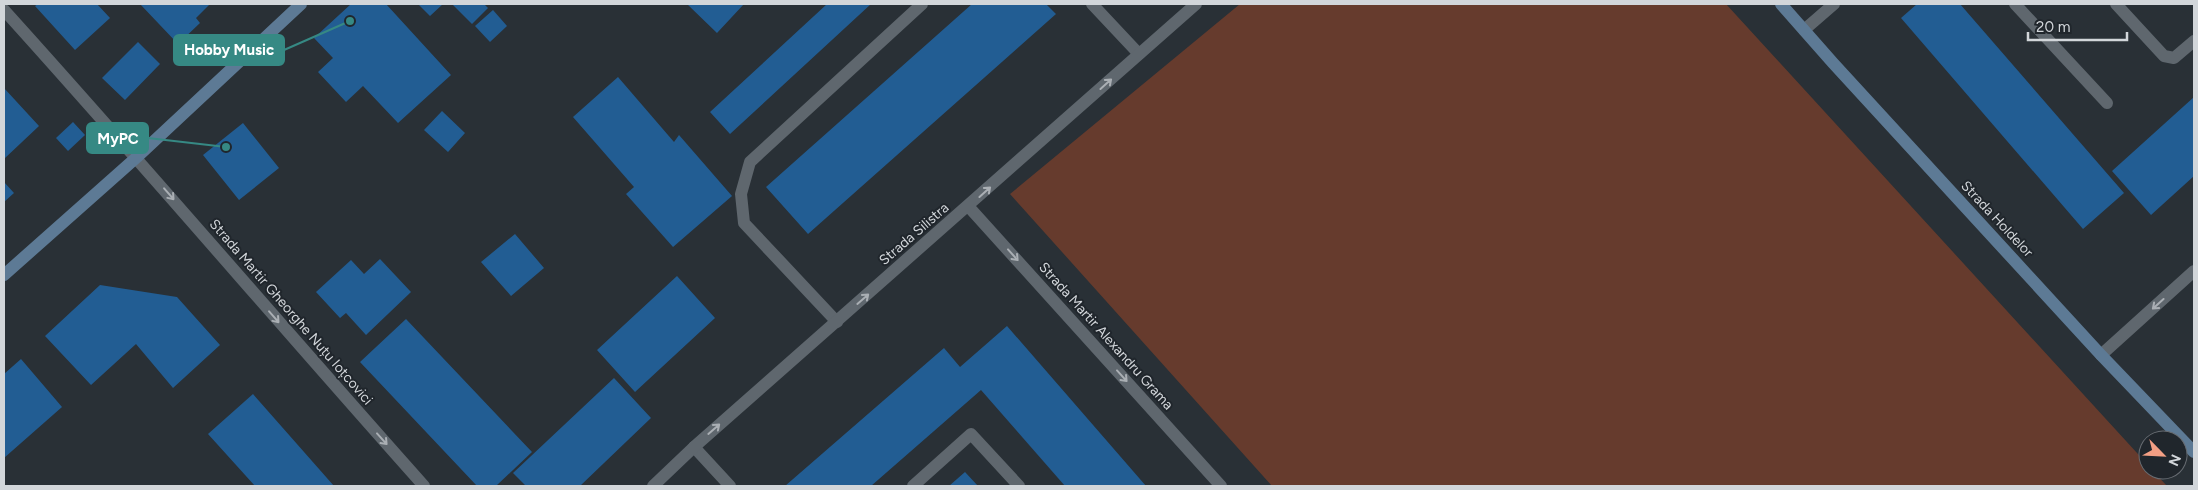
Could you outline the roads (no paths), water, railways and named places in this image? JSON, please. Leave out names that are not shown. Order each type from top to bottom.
[{"type":"street","points":[[4,275],[136,157],[301,4]]},
{"type":"street","points":[[837,322],[744,223],[741,194],[750,162],[922,4]]},
{"type":"street","points":[[1092,4],[1139,54]]},
{"type":"street","name":"Strada Silistra","points":[[653,486],[694,447],[1196,4]]},
{"type":"street","name":"Strada Holdelor","points":[[1781,4],[2101,355],[2194,452]]},
{"type":"street","points":[[1804,30],[1834,4]]},
{"type":"street","points":[[2116,4],[2164,56],[2174,58],[2194,41]]},
{"type":"street","points":[[2018,5],[2107,104]]},
{"type":"street","name":"Strada Martir Gheorghe Nuțu Ioțcovici","points":[[4,10],[136,157],[288,333],[424,486]]},
{"type":"street","name":"Strada Martir Alexandru Grama","points":[[968,206],[1221,486]]},
{"type":"street","points":[[2101,355],[2194,271]]},
{"type":"street","points":[[913,486],[971,434],[1019,486]]},
{"type":"street","points":[[694,447],[730,486]]},
{"type":"place","name":"Hobby Music","points":[[350,21]]},
{"type":"place","name":"MyPC","points":[[226,147]]}]
